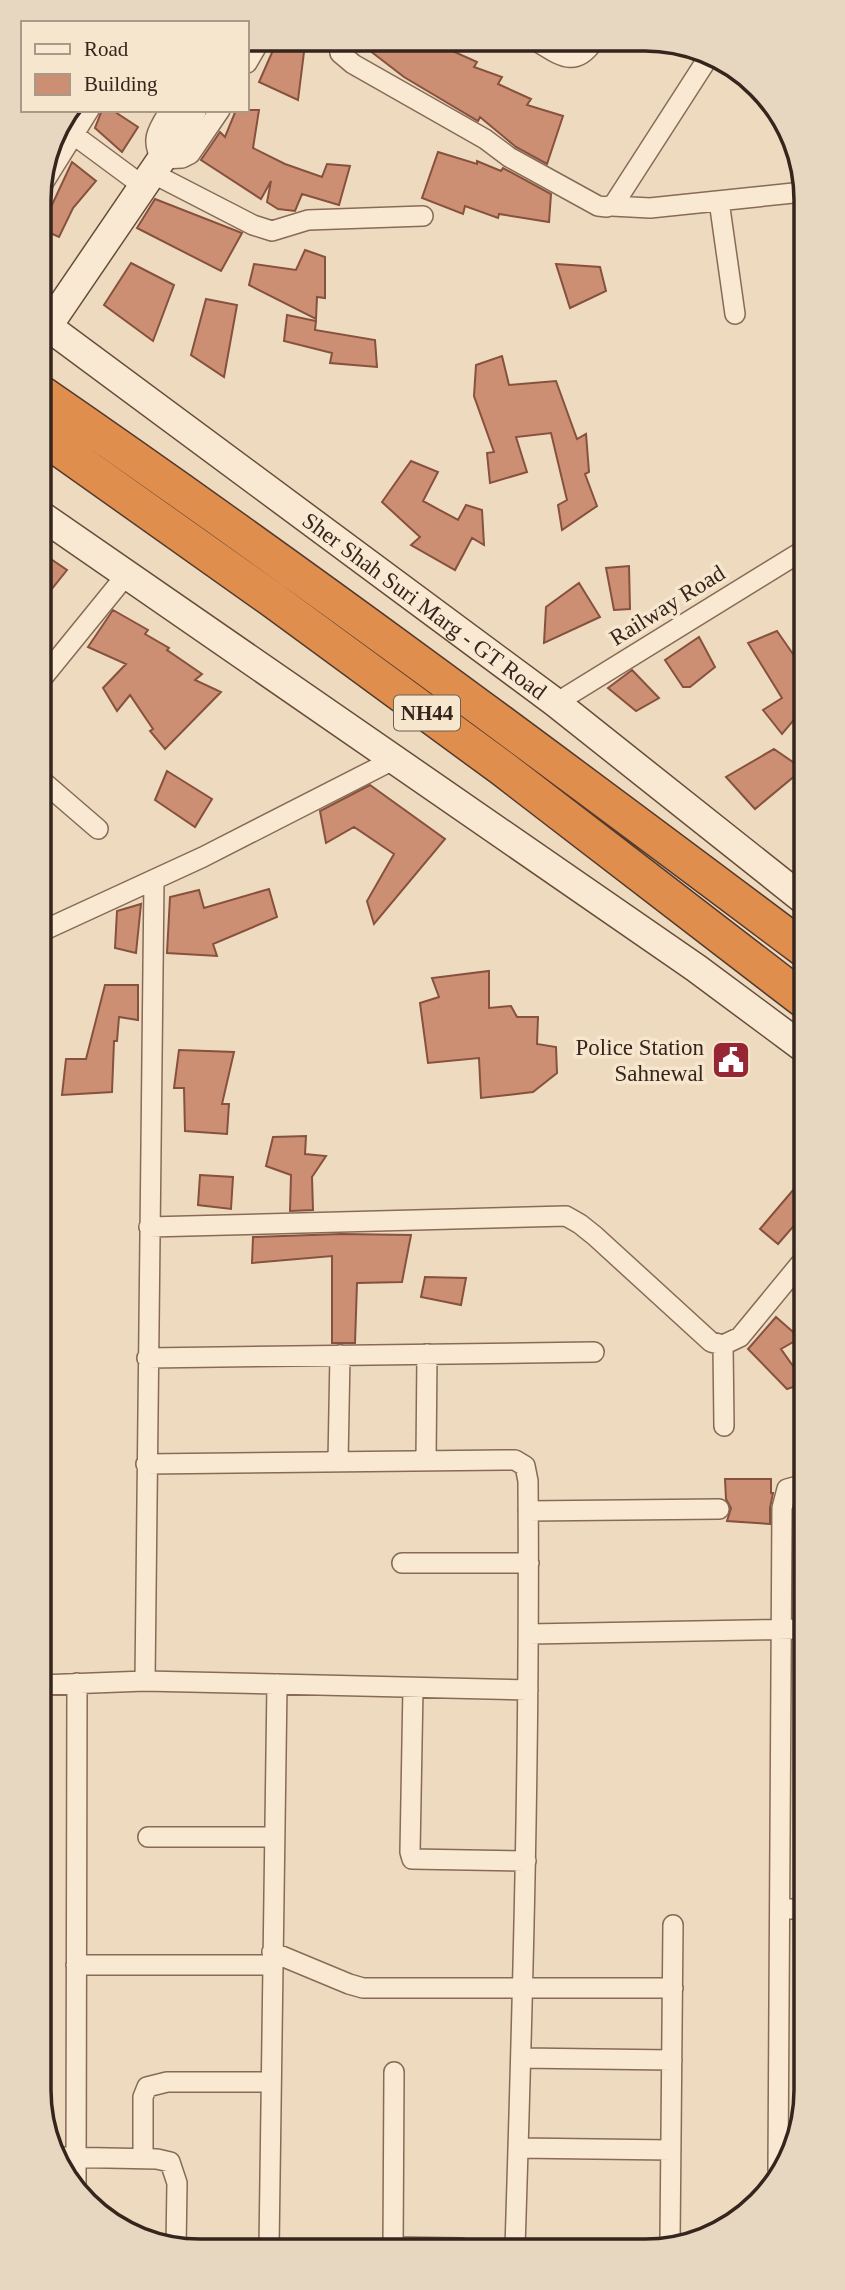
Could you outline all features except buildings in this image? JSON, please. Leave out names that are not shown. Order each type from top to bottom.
[{"type":"highway","name":"Sher Shah Suri Marg - GT Road","points":[[51,400],[514,731],[794,941]]},
{"type":"highway","name":"NH44","points":[[51,443],[273,600],[502,768],[794,993]]},
{"type":"street","points":[[340,51],[353,64],[485,139],[509,157],[598,205],[650,208],[794,193]]},
{"type":"street","points":[[553,51],[573,58],[586,51]]},
{"type":"street","points":[[611,206],[704,63]]},
{"type":"street","points":[[55,165],[88,112]]},
{"type":"street","points":[[158,165],[155,137],[169,112]]},
{"type":"street","points":[[51,315],[158,165],[191,112]]},
{"type":"street","points":[[158,165],[190,154],[219,112]]},
{"type":"street","points":[[74,135],[158,165],[253,225],[272,231],[308,220],[423,216]]},
{"type":"street","points":[[719,201],[735,314]]},
{"type":"street","name":"Sher Shah Suri Marg - GT Road","points":[[51,335],[556,703],[794,892]]},
{"type":"street","points":[[51,522],[696,968],[794,1041]]},
{"type":"street","name":"Railway Road","points":[[556,703],[794,556]]},
{"type":"street","points":[[51,667],[127,574]]},
{"type":"street","points":[[51,927],[154,880],[395,759]]},
{"type":"street","points":[[51,788],[98,829]]},
{"type":"street","points":[[145,1681],[154,880]]},
{"type":"street","points":[[149,1227],[566,1216],[580,1223],[595,1236],[711,1342],[723,1346],[740,1337],[794,1271]]},
{"type":"street","points":[[723,1346],[724,1426]]},
{"type":"street","points":[[147,1358],[594,1352]]},
{"type":"street","points":[[426,1461],[427,1354]]},
{"type":"street","points":[[338,1462],[340,1355]]},
{"type":"street","points":[[146,1464],[504,1460],[520,1462],[527,1472],[529,1634],[526,1861],[515,2239]]},
{"type":"street","points":[[781,2152],[781,1629],[784,1494],[794,1485]]},
{"type":"street","points":[[528,1511],[719,1509]]},
{"type":"street","points":[[402,1563],[529,1563]]},
{"type":"street","points":[[529,1634],[794,1629]]},
{"type":"street","points":[[51,1684],[145,1681],[528,1690]]},
{"type":"street","points":[[77,1683],[76,1965],[68,2157],[143,2158],[170,2162],[177,2183],[176,2237]]},
{"type":"street","points":[[269,2239],[277,1684]]},
{"type":"street","points":[[413,1688],[412,1859],[526,1861]]},
{"type":"street","points":[[148,1837],[274,1837]]},
{"type":"street","points":[[780,1909],[794,1909]]},
{"type":"street","points":[[670,2237],[673,1925]]},
{"type":"street","points":[[76,1965],[272,1959],[363,1987],[673,1987]]},
{"type":"street","points":[[521,2059],[672,2060]]},
{"type":"street","points":[[393,2239],[394,2072]]},
{"type":"street","points":[[143,2158],[143,2097],[147,2087],[167,2082],[271,2082]]},
{"type":"street","points":[[518,2148],[671,2150]]},
{"type":"place","name":"Police Station Sahnewal","points":[[731,1060]]}]
